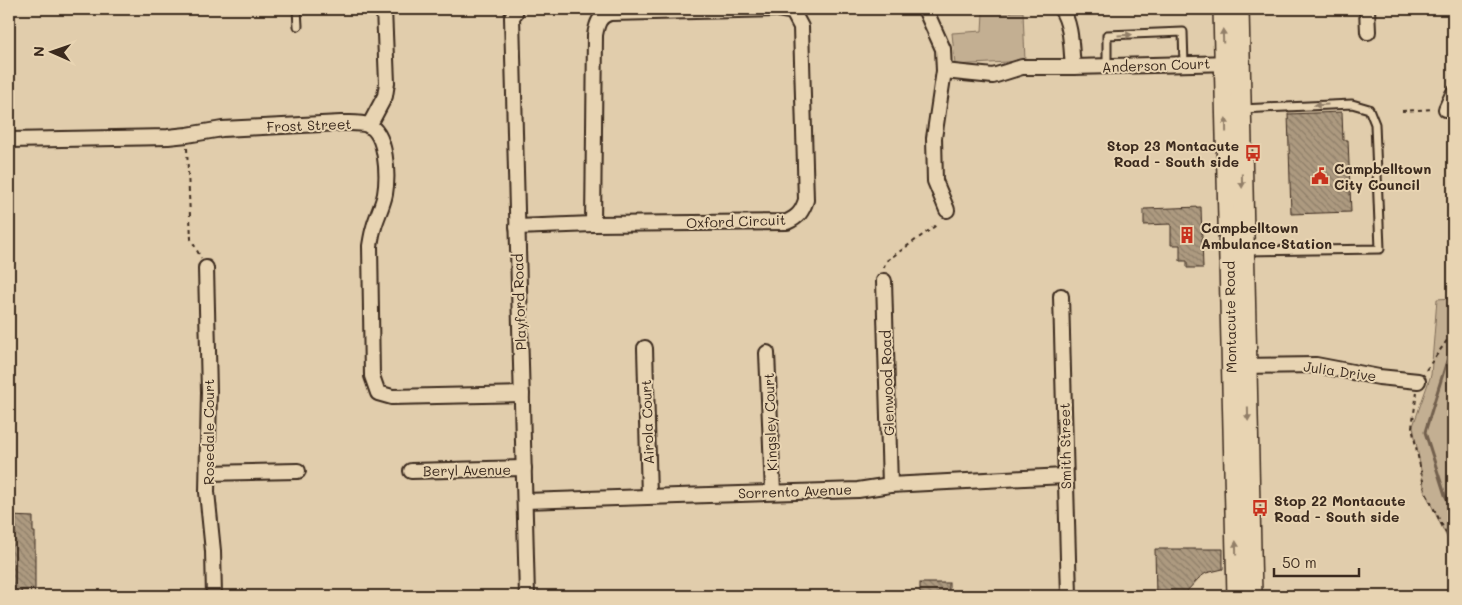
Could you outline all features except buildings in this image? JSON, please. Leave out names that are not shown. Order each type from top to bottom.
[{"type":"main road","name":"Montacute Road","points":[[1222,9],[1241,109],[1244,252],[1239,366]]},
{"type":"main road","name":"Montacute Road","points":[[1238,9],[1232,63],[1242,591]]},
{"type":"main road","points":[[1242,591],[1264,596]]},
{"type":"street","points":[[369,126],[384,96],[387,83],[384,9]]},
{"type":"street","name":"Playford Road","points":[[514,9],[515,13],[512,17],[527,596]]},
{"type":"street","name":"Oxford Circuit","points":[[517,226],[786,222],[796,218],[803,211],[806,200],[801,14],[776,9],[598,14],[595,35],[593,224]]},
{"type":"street","points":[[925,9],[943,49],[944,71],[934,138],[935,181],[947,210]]},
{"type":"street","points":[[1061,9],[1065,13],[1073,67]]},
{"type":"street","points":[[1367,9],[1368,32]]},
{"type":"street","name":"Anderson Court","points":[[944,71],[993,76],[1022,67],[1232,63]]},
{"type":"street","points":[[1446,109],[1453,94]]},
{"type":"street","name":"Frost Street","points":[[9,140],[187,136],[222,129],[341,123],[359,123],[369,126],[379,134],[383,145],[386,181],[385,194],[370,246],[372,376],[378,393],[383,396],[403,397],[522,394]]},
{"type":"street","name":"Rosedale Court","points":[[206,268],[209,392],[208,492],[213,551],[214,596]]},
{"type":"street","name":"Glenwood Road","points":[[884,281],[890,485]]},
{"type":"street","name":"Smith Street","points":[[1061,296],[1069,596]]},
{"type":"street","name":"Airola Court","points":[[645,348],[649,496]]},
{"type":"street","name":"Kingsley Court","points":[[767,353],[773,492]]},
{"type":"street","name":"Julia Drive","points":[[1239,366],[1316,364],[1379,377],[1418,381]]},
{"type":"street","name":"Beryl Avenue","points":[[411,471],[524,468]]},
{"type":"street","points":[[208,473],[298,471]]},
{"type":"street","name":"Sorrento Avenue","points":[[525,501],[858,490],[890,485],[1065,476]]},
{"type":"lane","points":[[297,9],[298,26]]},
{"type":"lane","points":[[1107,66],[1107,36],[1183,32],[1184,64]]},
{"type":"lane","points":[[1241,109],[1352,104],[1369,109],[1375,124],[1380,249],[1244,252]]},
{"type":"path","points":[[1402,111],[1446,109]]},
{"type":"path","points":[[187,136],[191,239],[206,268]]},
{"type":"path","points":[[884,281],[884,262],[938,224]]},
{"type":"path","points":[[1453,332],[1418,381],[1412,426],[1426,491],[1453,547]]},
{"type":"shaded area","points":[[1023,12],[1025,61],[955,65],[952,33],[982,31],[983,13]]},
{"type":"shaded area","points":[[1453,298],[1453,435],[1449,436],[1453,480],[1453,550],[1425,492],[1413,426],[1431,375],[1437,299]]},
{"type":"waterway","points":[[1453,347],[1450,351],[1425,432],[1445,495],[1453,510]]},
{"type":"place","name":"Stop 23 Montacute Road - South side","points":[[1253,153]]},
{"type":"place","name":"Campbelltown City Council","points":[[1320,176]]},
{"type":"place","name":"Campbelltown Ambulance Station","points":[[1187,235]]},
{"type":"place","name":"Stop 22 Montacute Road - South side","points":[[1260,508]]}]
